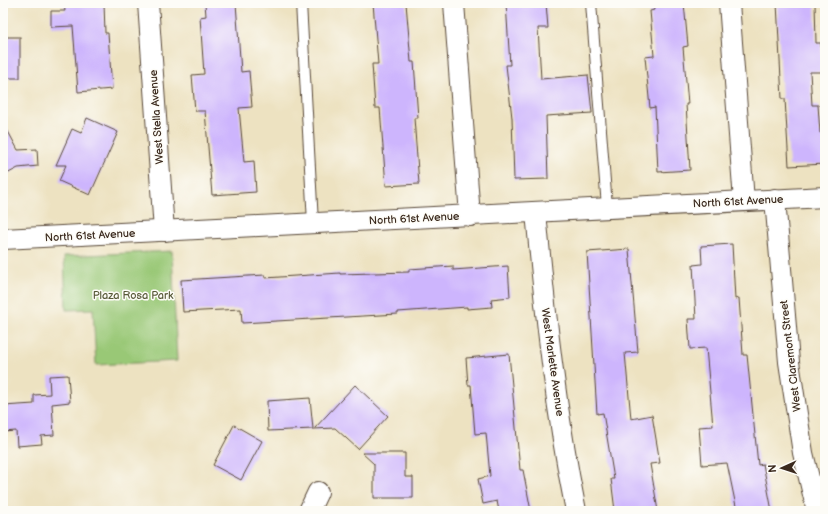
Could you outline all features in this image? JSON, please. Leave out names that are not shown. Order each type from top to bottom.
[{"type":"street","name":"West Stella Avenue","points":[[148,3],[164,232]]},
{"type":"street","points":[[454,3],[470,216]]},
{"type":"street","points":[[730,3],[744,201]]},
{"type":"street","name":"North 61st Avenue","points":[[3,239],[470,216],[607,207],[825,198]]},
{"type":"street","name":"West Claremont Street","points":[[774,199],[789,362],[803,453],[817,511]]},
{"type":"street","name":"West Marlette Avenue","points":[[536,212],[543,291],[558,408],[576,511]]},
{"type":"street","points":[[309,511],[318,492]]},
{"type":"lane","points":[[301,3],[313,223]]},
{"type":"lane","points":[[591,3],[607,207]]},
{"type":"green space","name":"Plaza Rosa Park","points":[[172,251],[177,361],[96,365],[93,309],[66,310],[64,256]]},
{"type":"building","points":[[64,3],[104,3],[105,33],[108,33],[112,89],[78,92],[73,26],[51,27],[51,11],[65,11]]},
{"type":"building","points":[[205,3],[236,3],[241,72],[249,71],[252,107],[239,108],[244,162],[254,161],[256,192],[212,195],[205,111],[195,111],[192,75],[204,74],[200,17],[206,16]]},
{"type":"building","points":[[373,3],[406,3],[411,62],[414,62],[418,118],[414,118],[419,184],[386,186],[380,108],[375,108],[372,64],[378,64]]},
{"type":"building","points":[[506,3],[546,3],[548,28],[538,28],[541,79],[588,75],[592,113],[546,116],[548,179],[514,180],[512,118],[506,65],[510,65]]},
{"type":"building","points":[[653,3],[684,3],[688,46],[683,47],[688,104],[686,104],[690,170],[658,172],[655,107],[650,108],[645,57],[654,56],[650,11],[654,10]]},
{"type":"building","points":[[777,3],[815,3],[816,43],[821,43],[823,72],[810,72],[812,105],[818,105],[820,133],[825,133],[825,164],[789,166],[785,99],[782,99]]},
{"type":"building","points":[[3,37],[20,37],[20,78],[3,78]]},
{"type":"building","points":[[87,118],[118,132],[90,195],[59,181],[66,165],[56,165],[72,129],[81,133]]},
{"type":"building","points":[[3,122],[18,150],[37,149],[38,166],[18,168],[3,176]]},
{"type":"building","points":[[732,244],[735,299],[739,298],[743,355],[747,355],[758,465],[763,464],[772,511],[737,511],[727,463],[702,465],[699,427],[713,426],[706,348],[690,349],[688,319],[696,319],[693,265],[702,264],[701,246]]},
{"type":"building","points":[[629,249],[638,352],[625,353],[631,419],[652,415],[660,463],[650,464],[658,511],[615,511],[611,479],[614,479],[603,413],[597,414],[587,252]]},
{"type":"building","points":[[453,266],[453,270],[508,266],[510,297],[491,299],[492,307],[467,309],[467,307],[398,312],[398,314],[242,323],[241,309],[183,312],[181,280],[265,275],[265,278],[340,273],[409,272],[409,269]]},
{"type":"building","points":[[509,354],[520,470],[523,470],[531,511],[499,511],[497,501],[483,504],[478,479],[490,476],[486,433],[475,434],[471,385],[468,385],[466,358]]},
{"type":"building","points":[[68,375],[70,402],[52,404],[54,435],[41,436],[42,444],[17,446],[16,431],[3,432],[3,406],[34,404],[34,395],[50,394],[49,376]]},
{"type":"building","points":[[355,385],[388,416],[358,449],[335,428],[314,429]]},
{"type":"building","points":[[310,398],[313,429],[268,431],[267,401]]},
{"type":"building","points":[[234,425],[262,441],[241,480],[213,465]]},
{"type":"building","points":[[362,453],[405,453],[405,477],[413,477],[413,498],[374,498],[374,464]]}]
